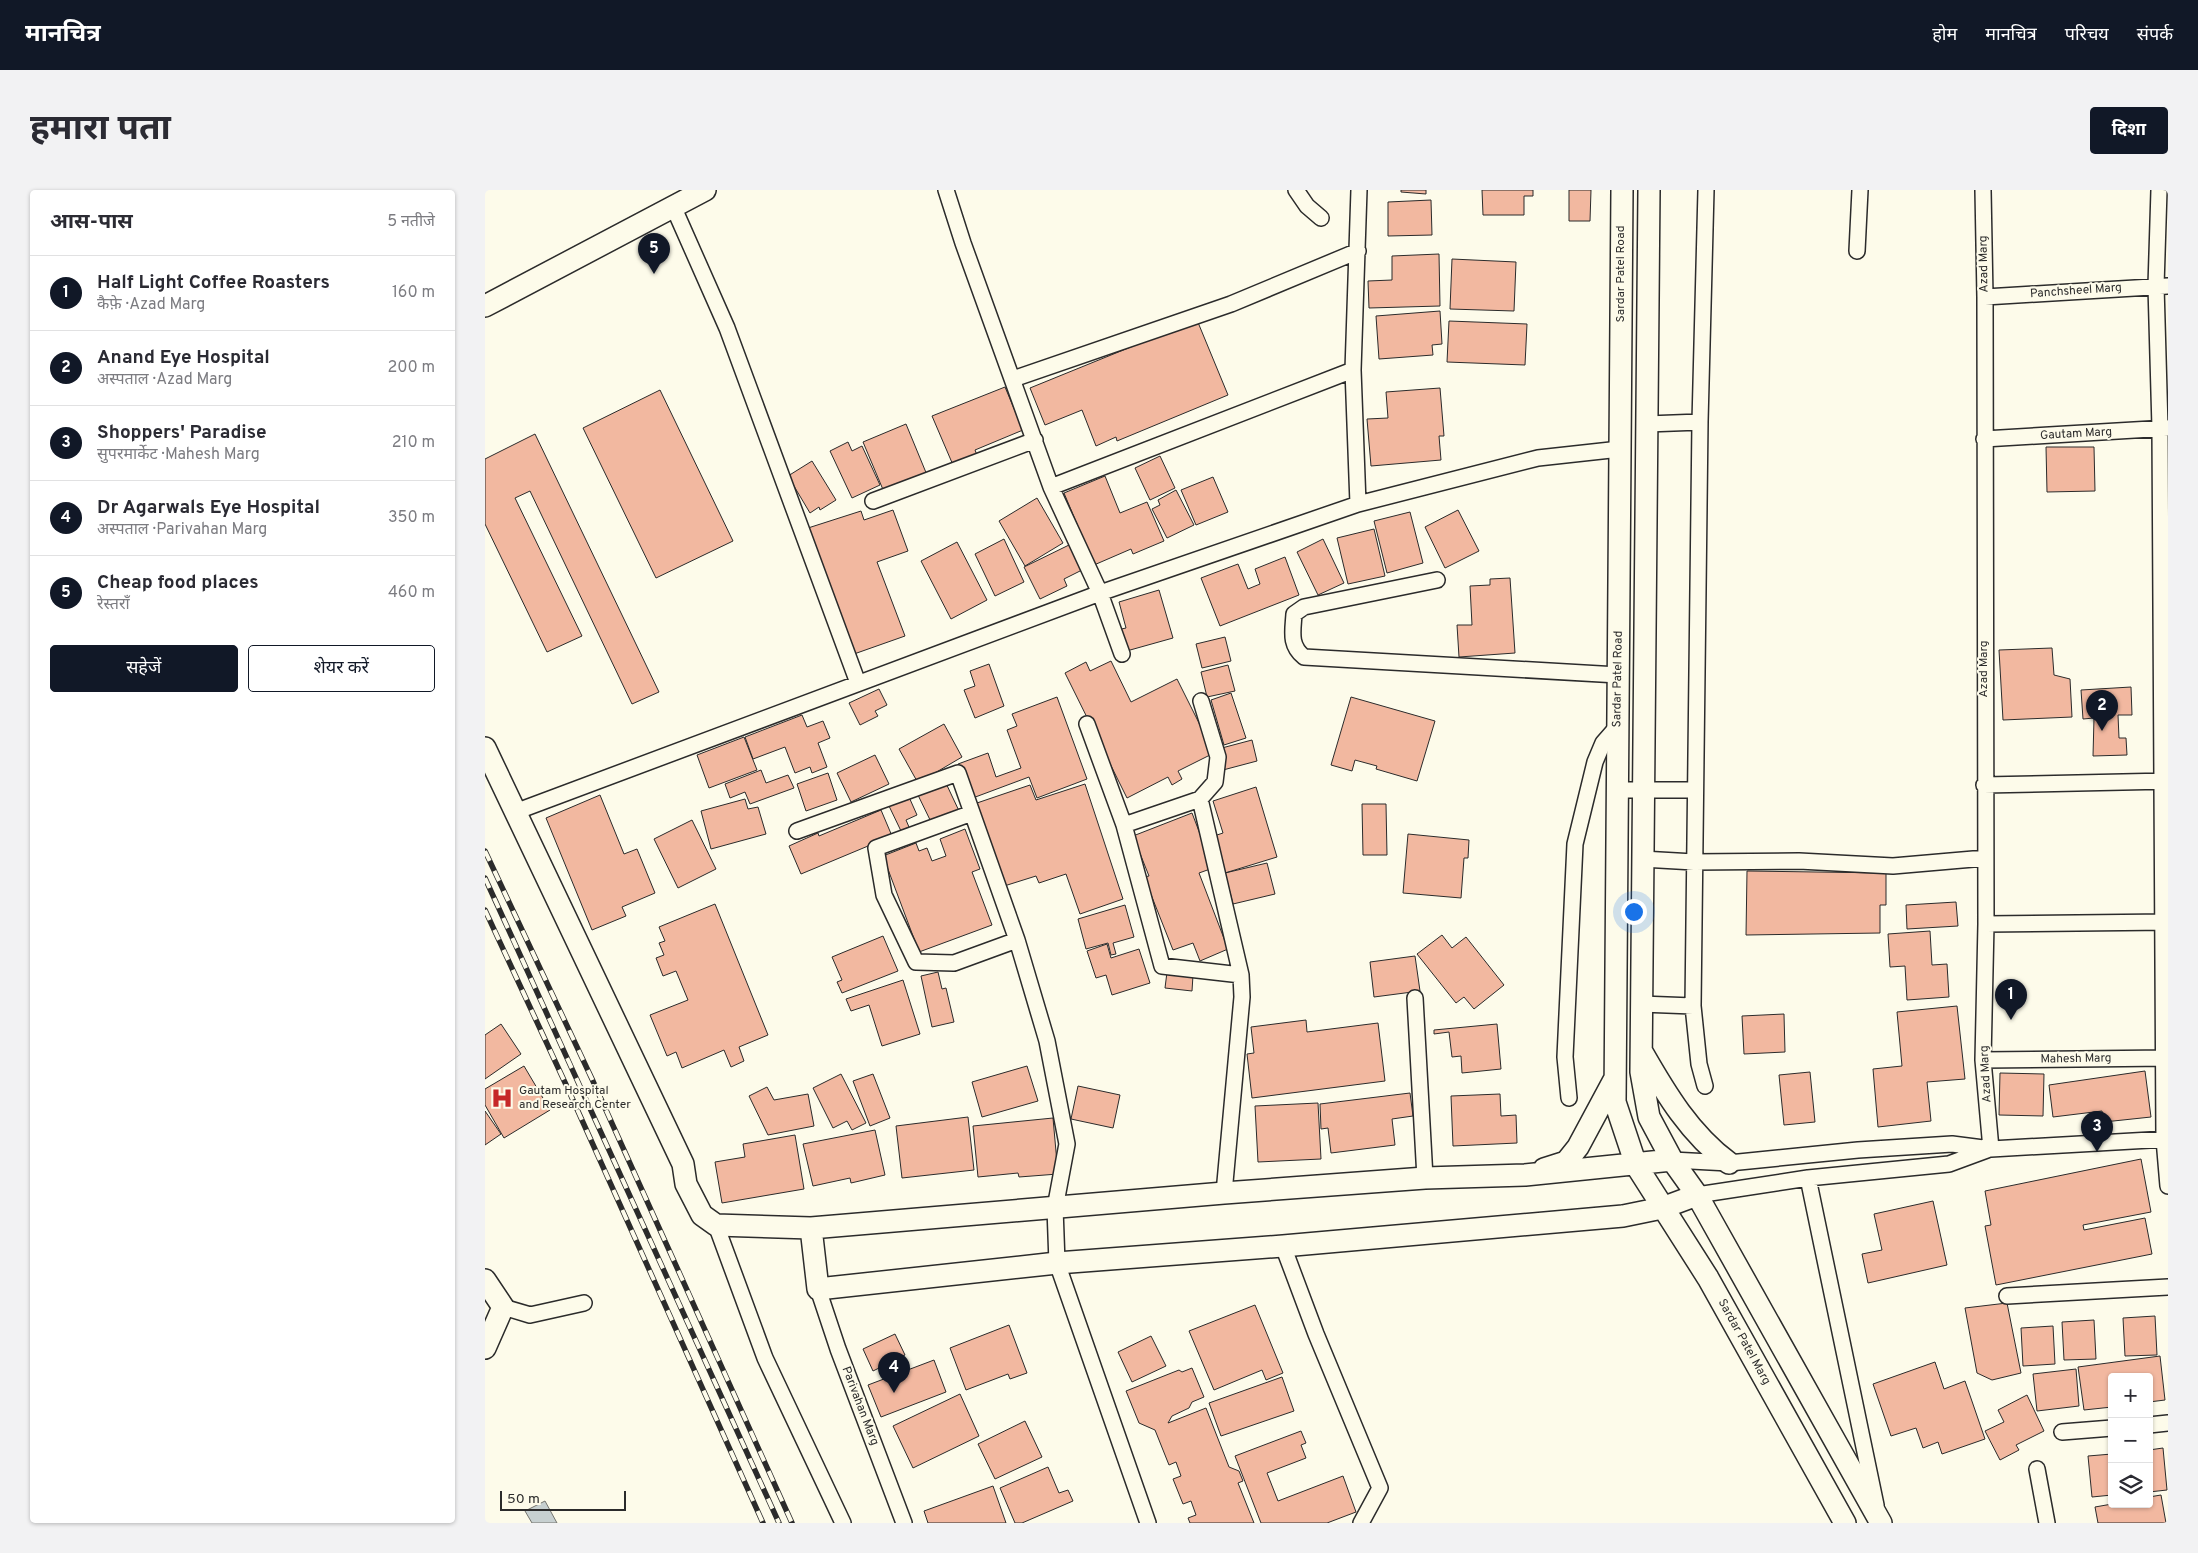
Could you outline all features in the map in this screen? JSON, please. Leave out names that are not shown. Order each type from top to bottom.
[{"type":"street","points":[[485,306],[705,190]]},
{"type":"street","points":[[1296,190],[1307,206],[1321,218]]},
{"type":"street","points":[[1358,504],[1353,370],[1359,190]]},
{"type":"street","name":"Sardar Patel Road","points":[[1621,190],[1615,1102],[1636,1165]]},
{"type":"street","name":"Sardar Patel Road","points":[[1649,190],[1641,1072],[1649,1118],[1672,1160],[1697,1195],[1880,1520]]},
{"type":"street","points":[[1705,1086],[1699,1064],[1693,1006],[1699,422],[1706,190]]},
{"type":"street","points":[[1857,251],[1860,190]]},
{"type":"street","name":"Azad Marg","points":[[1983,190],[1985,297],[1986,924],[1983,1060],[1991,1149]]},
{"type":"street","points":[[2159,190],[2164,428],[2166,1139],[2168,1186]]},
{"type":"street","points":[[951,192],[963,244],[1051,487],[1100,593],[1122,654]]},
{"type":"street","points":[[673,206],[727,328],[858,684]]},
{"type":"street","points":[[1013,379],[1231,304],[1358,251]]},
{"type":"street","name":"Panchsheel Marg","points":[[1985,297],[2162,286]]},
{"type":"street","points":[[1051,487],[1353,370]]},
{"type":"street","points":[[1647,424],[1699,422]]},
{"type":"street","name":"Gautam Marg","points":[[1984,439],[2164,428]]},
{"type":"street","points":[[873,501],[1035,440]]},
{"type":"street","points":[[515,812],[1100,593],[1358,504],[1538,458],[1620,448]]},
{"type":"street","points":[[1437,580],[1304,607],[1295,614],[1292,640],[1297,652],[1304,657],[1617,675]]},
{"type":"street","points":[[1124,825],[1200,799],[1215,782],[1218,757],[1201,701]]},
{"type":"street","points":[[1087,724],[1124,825],[1162,966],[1241,975]]},
{"type":"street","points":[[1569,1098],[1565,1057],[1575,844],[1595,762],[1603,743],[1617,737],[1643,747]]},
{"type":"street","points":[[485,748],[683,1164],[686,1184],[702,1215],[716,1225],[811,1228],[1425,1178],[1525,1175],[1672,1160],[1729,1163],[1859,1150],[1953,1144],[1991,1149],[2166,1139]]},
{"type":"street","points":[[797,831],[958,773],[1017,940],[1047,1041],[1067,1144],[1055,1208],[1057,1263],[1148,1523]]},
{"type":"street","points":[[1985,785],[2165,781]]},
{"type":"street","points":[[1617,790],[1695,790]]},
{"type":"street","points":[[1200,799],[1241,975],[1241,997],[1224,1193]]},
{"type":"street","points":[[972,813],[876,848],[884,895],[916,962],[954,963],[1017,940]]},
{"type":"street","points":[[1643,859],[1694,862],[1799,861],[1893,866],[1985,858]]},
{"type":"street","points":[[1986,924],[2166,922]]},
{"type":"street","points":[[1415,998],[1425,1178]]},
{"type":"street","points":[[1641,1004],[1693,1006]]},
{"type":"street","points":[[1641,1050],[1671,1102],[1708,1147],[1729,1163]]},
{"type":"street","name":"Mahesh Marg","points":[[1983,1060],[2166,1058]]},
{"type":"street","points":[[1525,1175],[1565,1162],[1578,1147],[1615,1079]]},
{"type":"street","points":[[811,1228],[818,1289],[1057,1263],[1283,1246],[1623,1216],[1662,1208],[1697,1195],[1808,1178],[1949,1164],[1991,1149]]},
{"type":"street","name":"Sardar Patel Marg","points":[[1636,1165],[1708,1278],[1845,1523]]},
{"type":"street","points":[[1808,1178],[1880,1520]]},
{"type":"street","points":[[716,1225],[765,1358],[843,1523]]},
{"type":"street","points":[[1283,1246],[1316,1334],[1380,1488],[1361,1523]]},
{"type":"street","points":[[485,1280],[503,1307],[531,1315],[584,1303]]},
{"type":"street","points":[[2007,1296],[2168,1287]]},
{"type":"street","name":"Parivahan Marg","points":[[818,1289],[838,1349],[904,1523]]},
{"type":"street","points":[[485,1348],[503,1307]]},
{"type":"street","points":[[2153,1425],[2168,1423]]},
{"type":"street","points":[[2062,1432],[2108,1428]]},
{"type":"street","points":[[2037,1469],[2047,1523]]},
{"type":"shaded area","points":[[545,1501],[557,1523],[532,1523],[525,1511]]},
{"type":"building","points":[[1401,190],[1426,190],[1426,194],[1401,192]]},
{"type":"building","points":[[1482,190],[1533,190],[1533,196],[1524,196],[1524,215],[1483,215]]},
{"type":"building","points":[[1569,190],[1591,190],[1590,221],[1569,221]]},
{"type":"building","points":[[1431,200],[1432,235],[1388,236],[1388,202]]},
{"type":"building","points":[[1439,254],[1440,306],[1369,308],[1368,281],[1392,280],[1392,256]]},
{"type":"building","points":[[1452,259],[1516,262],[1514,311],[1450,309]]},
{"type":"building","points":[[1440,311],[1442,344],[1432,345],[1433,355],[1379,359],[1376,316]]},
{"type":"building","points":[[1197,320],[1228,395],[1117,441],[1116,437],[1096,446],[1082,410],[1045,425],[1030,388]]},
{"type":"building","points":[[1449,321],[1527,324],[1525,365],[1447,362]]},
{"type":"building","points":[[1005,387],[1023,430],[975,450],[979,460],[953,465],[932,416]]},
{"type":"building","points":[[1440,388],[1444,436],[1439,436],[1441,460],[1371,466],[1367,419],[1388,418],[1386,392]]},
{"type":"building","points":[[660,390],[733,541],[656,578],[583,428]]},
{"type":"building","points":[[906,424],[927,475],[884,492],[863,442]]},
{"type":"building","points":[[535,434],[659,692],[632,704],[530,491],[515,498],[582,636],[547,652],[485,524],[485,459]]},
{"type":"building","points":[[848,442],[852,451],[862,446],[880,485],[852,498],[830,451]]},
{"type":"building","points":[[2046,447],[2094,447],[2095,491],[2047,492]]},
{"type":"building","points":[[1160,456],[1175,488],[1150,500],[1135,468]]},
{"type":"building","points":[[812,461],[836,500],[820,510],[819,507],[810,513],[788,476]]},
{"type":"building","points":[[1105,476],[1120,513],[1147,502],[1164,541],[1133,554],[1131,549],[1094,565],[1064,493]]},
{"type":"building","points":[[1213,477],[1228,512],[1196,525],[1181,490]]},
{"type":"building","points":[[1176,490],[1194,525],[1167,538],[1152,509],[1160,505],[1158,500]]},
{"type":"building","points":[[1037,498],[1063,543],[1025,566],[999,521]]},
{"type":"building","points":[[893,510],[908,551],[877,562],[905,636],[854,654],[808,528],[861,511],[864,520]]},
{"type":"building","points":[[1458,510],[1479,551],[1445,568],[1425,527]]},
{"type":"building","points":[[1410,512],[1423,563],[1387,573],[1374,521]]},
{"type":"building","points":[[1374,529],[1385,576],[1348,584],[1337,538]]},
{"type":"building","points":[[1004,539],[1024,582],[995,596],[975,554]]},
{"type":"building","points":[[1323,539],[1344,583],[1318,595],[1297,552]]},
{"type":"building","points":[[957,542],[987,600],[951,619],[921,561]]},
{"type":"building","points":[[1069,545],[1082,570],[1064,579],[1067,586],[1040,599],[1024,567]]},
{"type":"building","points":[[1285,557],[1299,595],[1220,626],[1201,578],[1238,564],[1248,589],[1260,584],[1255,569]]},
{"type":"building","points":[[1510,578],[1515,653],[1459,657],[1457,625],[1472,625],[1470,586],[1490,585],[1490,579]]},
{"type":"building","points":[[1159,590],[1173,638],[1123,652],[1117,630],[1126,628],[1119,602]]},
{"type":"building","points":[[1225,637],[1231,661],[1202,668],[1196,644]]},
{"type":"building","points":[[2052,648],[2054,675],[2070,679],[2072,717],[2003,720],[1999,650]]},
{"type":"building","points":[[1111,661],[1131,702],[1177,679],[1214,753],[1178,771],[1182,779],[1172,785],[1168,777],[1127,798],[1065,673],[1086,662],[1090,671]]},
{"type":"building","points":[[989,664],[1004,706],[975,718],[964,690],[975,686],[970,671]]},
{"type":"building","points":[[1228,665],[1235,691],[1207,697],[1201,672]]},
{"type":"building","points":[[2131,687],[2132,715],[2118,715],[2119,738],[2126,738],[2127,755],[2093,756],[2094,718],[2083,719],[2081,690]]},
{"type":"building","points":[[879,689],[887,705],[875,711],[878,716],[860,725],[849,703]]},
{"type":"building","points":[[1231,693],[1246,738],[1224,745],[1211,700]]},
{"type":"building","points":[[1057,697],[1087,779],[1037,798],[1029,777],[970,799],[958,764],[988,753],[996,777],[1021,768],[1007,730],[1017,726],[1012,714]]},
{"type":"building","points":[[1351,697],[1435,721],[1417,781],[1376,769],[1377,766],[1355,760],[1352,771],[1331,765]]},
{"type":"building","points":[[802,715],[807,727],[823,721],[830,738],[818,743],[827,767],[812,773],[810,767],[795,773],[785,747],[753,759],[745,737]]},
{"type":"building","points":[[944,724],[962,757],[918,783],[899,749]]},
{"type":"building","points":[[744,737],[757,770],[709,788],[697,755]]},
{"type":"building","points":[[1252,740],[1257,761],[1223,770],[1218,749]]},
{"type":"building","points":[[875,755],[889,784],[851,802],[837,773]]},
{"type":"building","points":[[761,770],[766,783],[788,775],[794,788],[750,804],[745,792],[730,798],[725,784]]},
{"type":"building","points":[[828,773],[837,800],[806,811],[797,784]]},
{"type":"building","points":[[944,779],[960,813],[933,826],[916,791]]},
{"type":"building","points":[[1085,784],[1123,899],[1080,914],[1066,874],[1039,883],[1036,876],[1001,887],[974,804],[1030,785],[1036,800]]},
{"type":"building","points":[[1256,787],[1277,857],[1225,873],[1214,836],[1223,833],[1213,801]]},
{"type":"building","points":[[600,795],[624,854],[637,849],[655,893],[622,907],[626,916],[592,930],[546,818]]},
{"type":"building","points":[[909,797],[917,815],[906,820],[909,827],[901,831],[889,806]]},
{"type":"building","points":[[745,799],[748,809],[758,807],[766,834],[711,849],[701,811]]},
{"type":"building","points":[[1362,804],[1386,804],[1387,855],[1363,855]]},
{"type":"building","points":[[881,810],[892,836],[801,874],[789,846],[818,833],[819,836]]},
{"type":"building","points":[[1192,813],[1213,868],[1199,873],[1228,949],[1200,961],[1193,943],[1173,950],[1144,877],[1149,876],[1133,836]]},
{"type":"building","points":[[692,820],[716,869],[678,888],[654,839]]},
{"type":"building","points":[[965,829],[980,869],[972,872],[992,925],[919,952],[883,856],[916,843],[919,851],[927,848],[932,861],[946,856],[940,839]]},
{"type":"building","points":[[1408,834],[1469,840],[1468,858],[1464,858],[1461,898],[1403,893]]},
{"type":"building","points":[[1267,863],[1275,894],[1233,904],[1225,873]]},
{"type":"building","points":[[1747,871],[1886,873],[1886,905],[1880,905],[1880,933],[1746,935]]},
{"type":"building","points":[[1956,902],[1958,926],[1907,929],[1906,905]]},
{"type":"building","points":[[715,904],[768,1035],[739,1047],[744,1061],[731,1067],[724,1050],[682,1068],[676,1052],[667,1056],[650,1015],[688,1000],[676,971],[663,976],[656,958],[664,955],[659,943],[665,941],[659,927]]},
{"type":"building","points":[[1125,905],[1134,937],[1113,943],[1116,954],[1111,955],[1108,943],[1086,949],[1078,919]]},
{"type":"building","points":[[1930,931],[1932,965],[1947,964],[1949,997],[1907,1000],[1905,966],[1890,967],[1888,934]]},
{"type":"building","points":[[1442,935],[1452,948],[1466,937],[1504,985],[1474,1009],[1464,997],[1456,1003],[1417,954]]},
{"type":"building","points":[[883,936],[898,971],[842,993],[837,982],[842,980],[832,957]]},
{"type":"building","points":[[1107,944],[1111,958],[1139,949],[1150,983],[1112,995],[1106,975],[1096,978],[1087,951]]},
{"type":"building","points":[[1415,956],[1420,991],[1374,997],[1370,962]]},
{"type":"building","points":[[938,972],[942,989],[946,988],[954,1022],[932,1027],[921,976]]},
{"type":"building","points":[[1167,972],[1193,975],[1192,991],[1165,988]]},
{"type":"building","points":[[903,980],[920,1034],[882,1046],[869,1005],[851,1011],[846,999]]},
{"type":"building","points":[[1957,1006],[1965,1079],[1927,1082],[1931,1121],[1878,1127],[1873,1069],[1902,1066],[1897,1012]]},
{"type":"building","points":[[1784,1014],[1785,1052],[1744,1054],[1742,1016]]},
{"type":"building","points":[[1306,1020],[1307,1032],[1378,1023],[1385,1081],[1252,1098],[1247,1054],[1254,1053],[1251,1027]]},
{"type":"building","points":[[501,1024],[521,1054],[485,1079],[485,1035]]},
{"type":"building","points":[[1497,1024],[1501,1069],[1462,1073],[1461,1056],[1452,1057],[1449,1032],[1434,1034],[1434,1030]]},
{"type":"building","points":[[524,1066],[550,1110],[504,1138],[485,1105],[485,1089]]},
{"type":"building","points":[[1027,1066],[1038,1101],[982,1117],[972,1082]]},
{"type":"building","points":[[2145,1071],[2151,1117],[2104,1122],[2102,1111],[2053,1117],[2049,1085]]},
{"type":"building","points":[[1810,1072],[1815,1122],[1784,1125],[1779,1075]]},
{"type":"building","points":[[2000,1073],[2044,1074],[2043,1116],[1999,1115]]},
{"type":"building","points":[[841,1074],[866,1123],[852,1130],[847,1121],[833,1128],[813,1088]]},
{"type":"building","points":[[873,1074],[890,1118],[870,1126],[853,1081]]},
{"type":"building","points":[[1078,1086],[1120,1095],[1113,1128],[1071,1119]]},
{"type":"building","points":[[767,1087],[774,1100],[808,1094],[814,1126],[768,1135],[749,1096]]},
{"type":"building","points":[[1410,1093],[1413,1116],[1392,1119],[1395,1145],[1331,1153],[1328,1128],[1321,1129],[1320,1104]]},
{"type":"building","points":[[1500,1094],[1501,1116],[1516,1115],[1517,1143],[1453,1146],[1451,1096]]},
{"type":"building","points":[[1318,1103],[1321,1159],[1258,1162],[1255,1106]]},
{"type":"building","points":[[485,1111],[501,1134],[485,1145]]},
{"type":"building","points":[[968,1117],[974,1170],[902,1178],[896,1126]]},
{"type":"building","points":[[1053,1118],[1058,1174],[1019,1177],[1018,1173],[978,1177],[973,1126]]},
{"type":"building","points":[[875,1130],[885,1175],[851,1183],[850,1178],[813,1186],[803,1144]]},
{"type":"building","points":[[795,1135],[804,1189],[722,1203],[715,1162],[745,1157],[743,1144]]},
{"type":"building","points":[[2141,1159],[2151,1212],[2083,1225],[2084,1230],[2145,1218],[2152,1254],[1996,1285],[1985,1226],[1991,1225],[1985,1191]]},
{"type":"building","points":[[1933,1201],[1947,1265],[1868,1283],[1862,1254],[1882,1250],[1874,1214]]},
{"type":"building","points":[[2007,1303],[2021,1373],[1992,1380],[1977,1373],[1965,1308]]},
{"type":"building","points":[[1255,1305],[1283,1373],[1266,1380],[1262,1370],[1214,1390],[1189,1331]]},
{"type":"building","points":[[2155,1316],[2157,1355],[2125,1356],[2123,1318]]},
{"type":"building","points":[[2094,1320],[2096,1359],[2064,1360],[2062,1322]]},
{"type":"building","points":[[1009,1325],[1027,1373],[1010,1379],[1008,1374],[966,1390],[950,1348]]},
{"type":"building","points":[[2053,1326],[2055,1364],[2023,1366],[2021,1328]]},
{"type":"building","points":[[895,1334],[905,1355],[873,1371],[863,1349]]},
{"type":"building","points":[[1151,1336],[1166,1366],[1132,1382],[1118,1352]]},
{"type":"building","points":[[2160,1356],[2165,1400],[2153,1402],[2153,1373],[2108,1373],[2108,1407],[2084,1410],[2078,1367]]},
{"type":"building","points":[[934,1360],[946,1392],[881,1417],[868,1385]]},
{"type":"building","points":[[1935,1362],[1944,1389],[1965,1381],[1985,1439],[1942,1454],[1938,1442],[1923,1448],[1916,1428],[1891,1436],[1873,1384]]},
{"type":"building","points":[[1192,1368],[1204,1397],[1192,1402],[1189,1408],[1172,1416],[1168,1423],[1206,1408],[1229,1467],[1239,1471],[1243,1481],[1238,1483],[1254,1523],[1190,1523],[1188,1518],[1196,1515],[1191,1501],[1183,1504],[1173,1479],[1181,1476],[1176,1462],[1169,1465],[1155,1430],[1139,1423],[1126,1391],[1179,1370],[1182,1372]]},
{"type":"building","points":[[2076,1369],[2079,1406],[2037,1411],[2033,1374]]},
{"type":"building","points":[[1282,1377],[1294,1411],[1221,1436],[1209,1403]]},
{"type":"building","points":[[960,1394],[979,1436],[913,1468],[893,1426]]},
{"type":"building","points":[[2027,1395],[2044,1431],[2016,1445],[2019,1450],[2000,1460],[1985,1431],[2004,1422],[1998,1410]]},
{"type":"building","points":[[1025,1421],[1042,1457],[995,1479],[978,1444]]},
{"type":"building","points":[[1301,1431],[1306,1443],[1301,1445],[1306,1458],[1267,1473],[1278,1501],[1343,1476],[1356,1512],[1327,1523],[1261,1523],[1235,1456]]},
{"type":"building","points":[[2163,1448],[2167,1490],[2153,1492],[2153,1449]]},
{"type":"building","points":[[2108,1454],[2108,1495],[2092,1497],[2088,1456]]},
{"type":"building","points":[[1048,1467],[1059,1493],[1068,1490],[1073,1501],[1022,1523],[1015,1523],[1000,1488]]},
{"type":"building","points":[[993,1486],[1006,1523],[928,1523],[924,1511]]},
{"type":"building","points":[[2161,1495],[2166,1523],[2098,1523],[2095,1507],[2108,1505],[2108,1508],[2153,1508],[2153,1496]]},
{"type":"railway","points":[[485,851],[592,1079],[792,1523]]},
{"type":"railway","points":[[485,878],[779,1523]]},
{"type":"railway","points":[[485,910],[568,1089],[763,1523]]},
{"type":"place","name":"Cheap food places","points":[[654,274]]},
{"type":"place","name":"Anand Eye Hospital","points":[[2102,731]]},
{"type":"place","name":"Half Light Coffee Roasters","points":[[2011,1020]]},
{"type":"place","name":"Gautam Hospital and Research Center","points":[[502,1098]]},
{"type":"place","name":"Shoppers' Paradise","points":[[2097,1152]]},
{"type":"place","name":"Dr Agarwals Eye Hospital","points":[[894,1393]]}]
